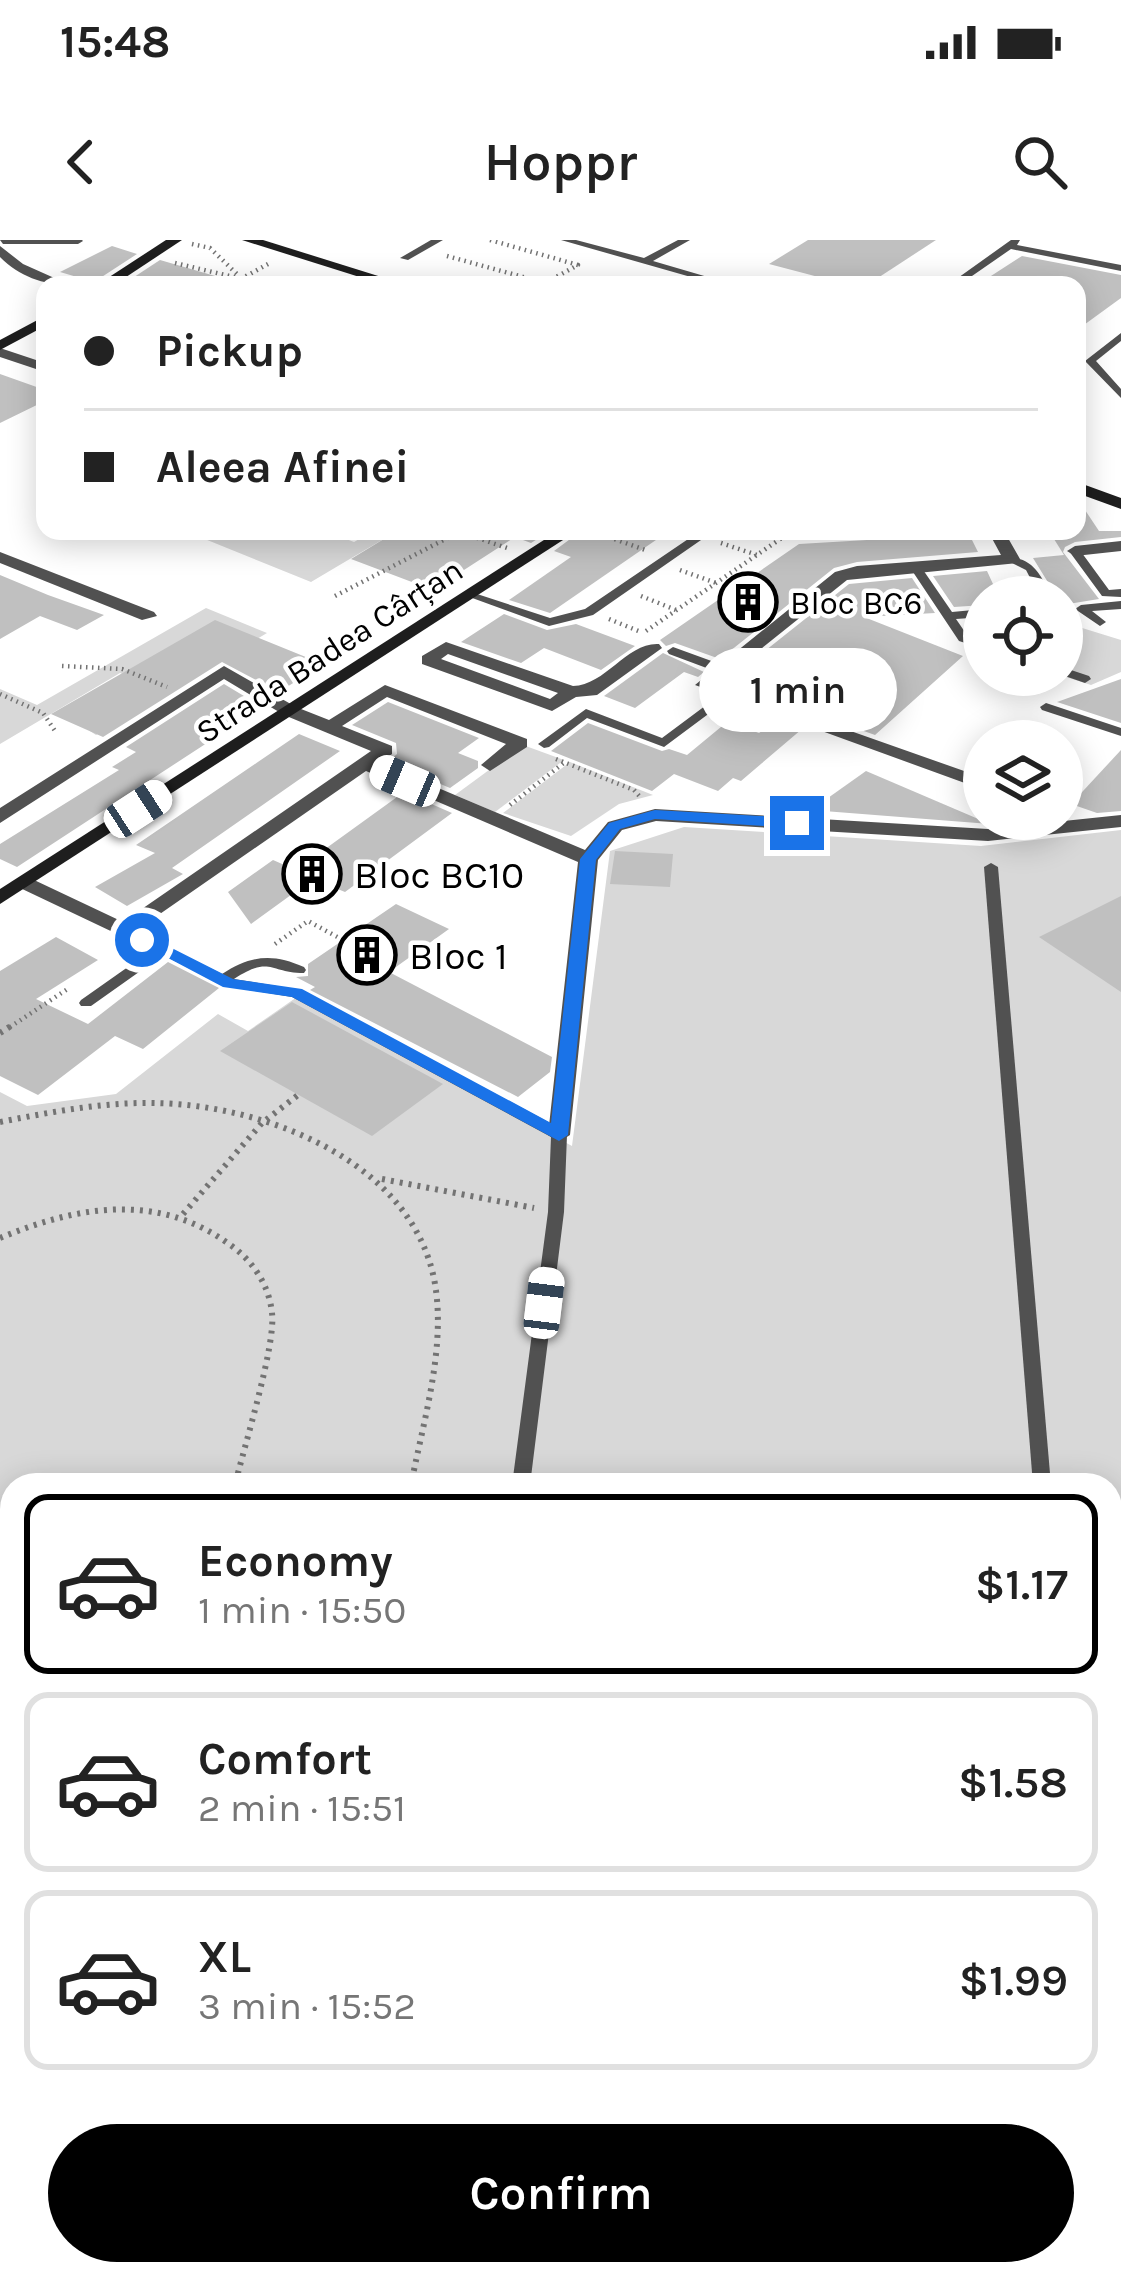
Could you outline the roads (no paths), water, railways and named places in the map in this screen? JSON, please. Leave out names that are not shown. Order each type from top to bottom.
[{"type":"street","points":[[249,240],[370,276]]},
{"type":"street","points":[[120,276],[180,241]]},
{"type":"street","points":[[1,244],[18,268],[39,276]]},
{"type":"street","points":[[0,349],[36,326]]},
{"type":"street","points":[[0,349],[36,364]]},
{"type":"street","points":[[1086,491],[1121,504]]},
{"type":"street","name":"Strada Badea Cârțan","points":[[0,898],[554,540]]},
{"type":"street","points":[[963,777],[704,685],[841,577],[857,571],[1012,559],[1006,540]]},
{"type":"street","points":[[1076,551],[1121,546]]},
{"type":"street","points":[[0,557],[148,616]]},
{"type":"street","points":[[571,692],[552,706],[428,660],[446,647],[571,692],[591,691],[656,644]]},
{"type":"street","points":[[464,674],[484,660]]},
{"type":"street","points":[[0,817],[224,671],[290,711],[385,750],[124,930],[25,883]]},
{"type":"street","points":[[338,721],[376,687],[410,673],[535,719],[490,765]]},
{"type":"street","points":[[515,693],[535,679]]},
{"type":"street","points":[[376,687],[514,741]]},
{"type":"street","points":[[421,704],[440,691]]},
{"type":"street","points":[[365,764],[588,859]]},
{"type":"street","points":[[0,790],[22,801]]},
{"type":"street","points":[[559,1135],[588,859],[615,826],[655,814],[988,835],[1121,820]]},
{"type":"street","points":[[1083,819],[1096,823]]},
{"type":"lane","points":[[405,258],[438,240]]},
{"type":"lane","points":[[566,240],[698,276]]},
{"type":"lane","points":[[646,261],[685,240]]},
{"type":"lane","points":[[1,244],[78,241]]},
{"type":"lane","points":[[966,276],[1013,243],[1121,268]]},
{"type":"lane","points":[[1121,336],[1090,361],[1121,395]]},
{"type":"lane","points":[[470,595],[549,622],[589,612],[695,540]]},
{"type":"lane","points":[[1076,551],[1106,594],[1121,592]]},
{"type":"lane","points":[[1012,559],[1031,568],[1035,576]]},
{"type":"lane","points":[[914,566],[963,638]]},
{"type":"lane","points":[[1100,622],[1082,609],[1121,605]]},
{"type":"lane","points":[[948,616],[963,615]]},
{"type":"lane","points":[[656,644],[724,670]]},
{"type":"lane","points":[[544,744],[586,713],[664,743],[709,707],[760,725],[777,711]]},
{"type":"lane","points":[[1046,707],[1121,732]]},
{"type":"lane","points":[[991,867],[1041,1473]]},
{"type":"lane","points":[[124,930],[223,980],[296,993],[559,1135],[556,1213],[523,1473]]},
{"type":"lane","points":[[86,1003],[162,949]]},
{"type":"lane","points":[[223,980],[252,959],[274,958],[299,970]]},
{"type":"place","name":"Bloc BC6","points":[[748,602]]},
{"type":"place","name":"Bloc BC10","points":[[312,874]]},
{"type":"place","name":"Bloc 1","points":[[367,955]]}]
